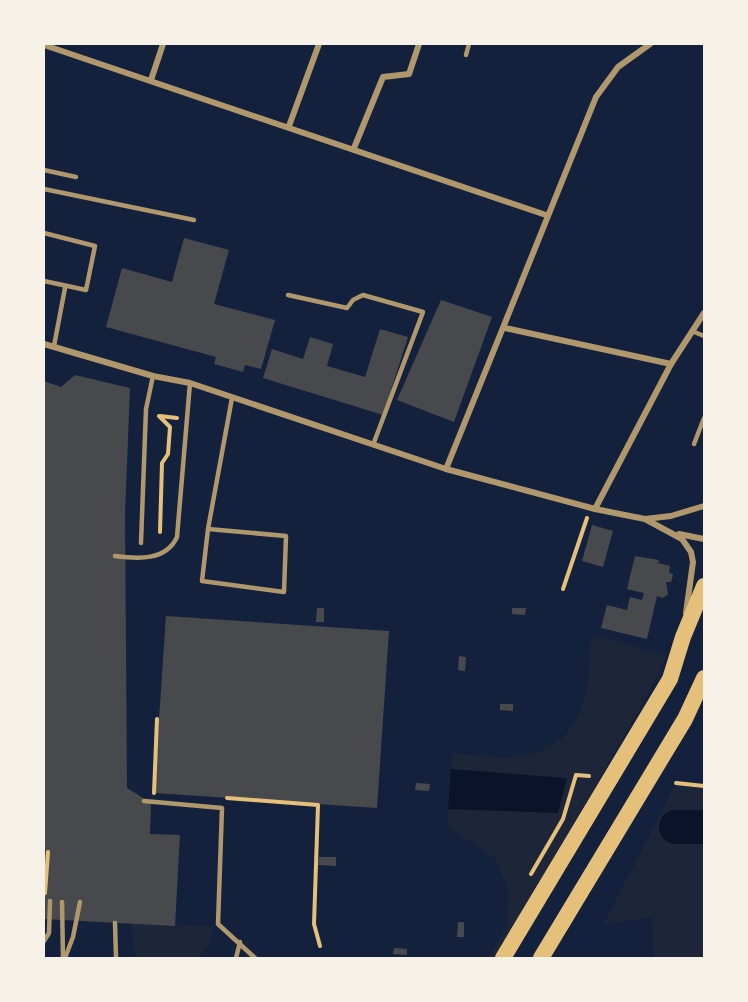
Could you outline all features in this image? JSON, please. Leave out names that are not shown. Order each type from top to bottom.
[{"type":"highway","points":[[503,958],[670,679],[683,637],[705,586]]},
{"type":"highway","points":[[541,958],[686,719],[705,678]]},
{"type":"street","points":[[151,80],[163,44]]},
{"type":"street","points":[[289,126],[319,44]]},
{"type":"street","points":[[354,148],[383,78],[409,74],[419,44]]},
{"type":"street","points":[[446,469],[505,328],[546,215],[596,97],[618,67],[650,44]]},
{"type":"street","points":[[44,45],[354,148],[546,215]]},
{"type":"street","points":[[592,508],[671,364],[705,313]]},
{"type":"street","points":[[505,328],[671,364]]},
{"type":"street","points":[[44,344],[153,376],[190,383],[446,469],[592,508],[645,519],[682,539],[691,552],[693,562],[683,637]]},
{"type":"street","points":[[645,519],[671,516],[705,506]]},
{"type":"street","points":[[668,531],[705,539]]},
{"type":"lane","points":[[466,55],[470,44]]},
{"type":"lane","points":[[44,170],[75,177]]},
{"type":"lane","points":[[44,189],[194,220]]},
{"type":"lane","points":[[44,233],[95,246],[86,290],[65,288],[44,281]]},
{"type":"lane","points":[[54,346],[65,288]]},
{"type":"lane","points":[[288,295],[347,308],[353,300],[363,295],[423,312],[373,445]]},
{"type":"lane","points":[[692,332],[705,336]]},
{"type":"lane","points":[[141,543],[146,409],[153,376]]},
{"type":"lane","points":[[115,556],[150,557],[175,542],[179,528],[190,383]]},
{"type":"lane","points":[[208,529],[286,536],[284,592],[202,581],[208,529],[232,398]]},
{"type":"lane","points":[[694,444],[705,418]]},
{"type":"lane","points":[[144,801],[222,808],[218,924],[255,958]]},
{"type":"lane","points":[[44,941],[49,933],[47,901]]},
{"type":"lane","points":[[62,902],[64,958]]},
{"type":"lane","points":[[64,958],[74,937],[80,902]]},
{"type":"lane","points":[[115,923],[116,958]]},
{"type":"lane","points":[[228,958],[236,956],[240,942]]},
{"type":"path","points":[[159,416],[170,427],[168,454],[162,463],[160,532]]},
{"type":"path","points":[[563,589],[592,508]]},
{"type":"path","points":[[157,719],[154,793],[165,794]]},
{"type":"path","points":[[676,783],[705,786]]},
{"type":"path","points":[[219,798],[318,805],[314,924],[320,946]]},
{"type":"path","points":[[47,901],[48,852]]},
{"type":"shaded area","points":[[591,635],[667,655],[650,690],[497,958],[488,958],[507,925],[508,888],[495,858],[447,826],[452,753],[523,755],[545,749],[559,740],[570,729],[584,700],[590,667]]},
{"type":"shaded area","points":[[451,769],[567,778],[558,813],[448,809]]},
{"type":"shaded area","points":[[676,783],[704,786],[704,958],[654,958],[652,917],[604,924]]},
{"type":"shaded area","points":[[131,922],[214,927],[209,946],[198,958],[138,958],[135,955]]},
{"type":"building","points":[[184,238],[229,250],[214,304],[275,320],[261,369],[245,365],[243,372],[214,364],[216,357],[106,327],[122,268],[172,282]]},
{"type":"building","points":[[441,300],[492,317],[454,422],[397,400]]},
{"type":"building","points":[[380,329],[408,337],[383,415],[263,378],[272,349],[303,359],[310,337],[333,344],[327,366],[365,377]]},
{"type":"building","points":[[75,375],[130,388],[125,514],[127,788],[151,803],[150,834],[180,835],[175,926],[44,919],[44,381],[61,387]]},
{"type":"building","points":[[592,525],[613,531],[603,567],[582,561]]},
{"type":"building","points":[[635,556],[659,560],[658,563],[670,566],[669,572],[673,575],[671,582],[666,582],[668,594],[663,598],[657,596],[647,639],[601,628],[607,605],[627,610],[630,597],[642,600],[644,593],[627,589]]},
{"type":"building","points":[[317,608],[324,608],[324,622],[316,622]]},
{"type":"building","points":[[512,608],[526,608],[525,615],[512,614]]},
{"type":"building","points":[[166,616],[389,631],[377,808],[154,793]]},
{"type":"building","points":[[459,656],[466,657],[465,671],[458,670]]},
{"type":"building","points":[[500,704],[513,704],[513,711],[500,710]]},
{"type":"building","points":[[416,783],[430,784],[429,791],[415,790]]},
{"type":"building","points":[[319,857],[336,857],[336,866],[318,865]]},
{"type":"building","points":[[458,922],[464,922],[464,937],[457,937]]},
{"type":"building","points":[[394,948],[407,949],[407,955],[393,954]]},
{"type":"waterway","points":[[676,827],[704,827]]}]
